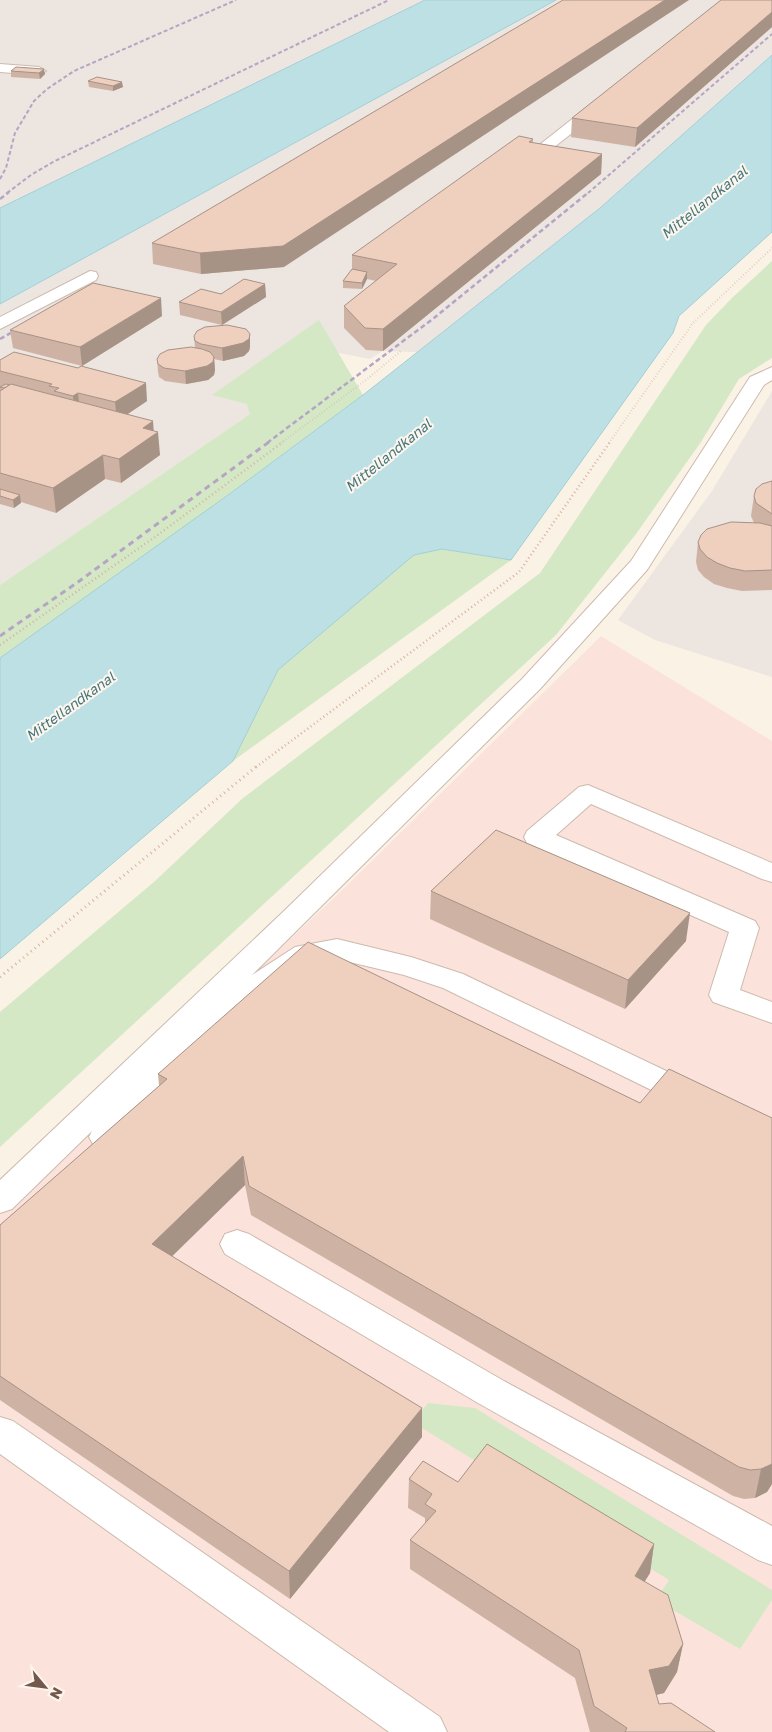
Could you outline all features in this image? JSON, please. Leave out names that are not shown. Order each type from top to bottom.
[{"type":"street","points":[[0,68],[39,71]]},
{"type":"street","points":[[543,149],[613,93]]},
{"type":"street","points":[[0,324],[90,276]]},
{"type":"street","points":[[7,1212],[294,918],[531,684],[639,565],[757,381],[772,372]]},
{"type":"street","points":[[772,873],[588,793],[537,837],[745,928],[724,995],[772,1013]]},
{"type":"street","points":[[7,1212],[75,1167],[251,990],[305,954],[337,949],[411,967],[452,981],[719,1109]]},
{"type":"street","points":[[237,1244],[491,1392],[772,1547]]},
{"type":"street","points":[[0,1433],[425,1732]]},
{"type":"path","points":[[0,977],[236,782],[519,572],[693,323],[772,248]]},
{"type":"path","points":[[0,645],[155,538],[366,380],[402,350]]},
{"type":"shaded area","points":[[0,0],[425,0],[0,208]]},
{"type":"shaded area","points":[[556,0],[772,0],[772,55],[594,213],[417,352],[383,351],[370,359],[339,353],[0,585],[0,304]]},
{"type":"shaded area","points":[[772,391],[772,677],[655,640],[618,620],[712,491]]},
{"type":"shaded area","points":[[601,636],[772,741],[772,1732],[0,1732],[0,1214],[339,893]]},
{"type":"green space","points":[[772,261],[772,358],[739,379],[701,442],[636,534],[556,635],[0,1147],[0,1012],[155,881],[243,798],[540,573],[706,325]]},
{"type":"green space","points":[[319,320],[363,395],[133,565],[0,659],[0,585],[250,414],[247,404],[212,395]]},
{"type":"green space","points":[[442,549],[511,560],[233,761],[278,670],[414,554]]},
{"type":"green space","points":[[428,1403],[475,1408],[772,1590],[772,1600],[740,1649],[656,1600],[669,1580],[412,1422]]},
{"type":"water","points":[[425,0],[556,0],[0,304],[0,208]]},
{"type":"water","name":"Mittellandkanal","points":[[772,55],[772,232],[679,316],[673,333],[511,560],[442,549],[414,555],[278,670],[233,761],[0,959],[0,658],[228,495],[363,395],[600,208]]},
{"type":"building","points":[[563,0],[665,0],[283,246],[200,253],[152,243]]},
{"type":"building","points":[[721,0],[772,0],[772,12],[637,128],[572,118]]},
{"type":"building","points":[[16,67],[44,69],[39,73],[11,71]]},
{"type":"building","points":[[97,77],[122,82],[113,86],[88,81]]},
{"type":"building","points":[[519,136],[533,139],[529,142],[602,154],[383,329],[365,328],[344,306],[397,264],[352,255]]},
{"type":"building","points":[[352,269],[367,272],[362,283],[343,281]]},
{"type":"building","points":[[244,279],[265,284],[221,312],[179,302],[201,289],[221,294]]},
{"type":"building","points":[[93,283],[161,298],[80,347],[10,330]]},
{"type":"building","points":[[227,325],[246,329],[250,334],[249,339],[243,343],[222,348],[195,341],[194,336],[197,331],[205,327]]},
{"type":"building","points":[[191,347],[210,352],[214,357],[213,362],[207,366],[185,371],[164,368],[158,364],[157,359],[160,354],[168,350]]},
{"type":"building","points":[[14,352],[78,368],[81,366],[146,383],[115,402],[78,393],[73,396],[54,391],[59,388],[49,386],[52,384],[0,371],[0,360]]},
{"type":"building","points":[[6,384],[10,385],[4,388],[0,387]]},
{"type":"building","points":[[11,384],[153,421],[143,428],[158,432],[119,459],[103,455],[53,488],[0,473],[0,391]]},
{"type":"building","points":[[772,481],[772,514],[756,503],[754,496],[756,489],[762,484]]},
{"type":"building","points":[[0,489],[20,495],[13,500],[0,496]]},
{"type":"building","points":[[731,522],[760,523],[772,526],[772,570],[745,571],[730,568],[707,557],[700,549],[698,542],[701,535],[707,529]]},
{"type":"building","points":[[496,830],[690,913],[628,980],[431,891]]},
{"type":"building","points":[[308,942],[640,1103],[669,1069],[772,1118],[772,1464],[761,1469],[750,1470],[739,1467],[249,1186],[243,1156],[152,1244],[422,1408],[289,1571],[0,1376],[0,1225],[167,1079],[158,1074]]},
{"type":"building","points":[[487,1444],[654,1544],[635,1576],[668,1595],[683,1644],[669,1666],[649,1670],[659,1704],[671,1703],[715,1732],[625,1732],[627,1728],[594,1706],[579,1650],[410,1540],[436,1511],[425,1504],[432,1494],[409,1479],[423,1461],[458,1482]]},
{"type":"railway","points":[[0,179],[6,168],[15,133],[34,101],[47,89],[74,71],[236,0]]},
{"type":"railway","points":[[7,193],[31,175],[53,162],[389,0]]},
{"type":"railway","points":[[588,193],[772,34]]},
{"type":"railway","points":[[0,199],[9,192]]},
{"type":"railway","points":[[267,443],[434,318],[589,192]]},
{"type":"railway","points":[[0,339],[23,326]]},
{"type":"railway","points":[[0,636],[78,582],[269,442]]}]
